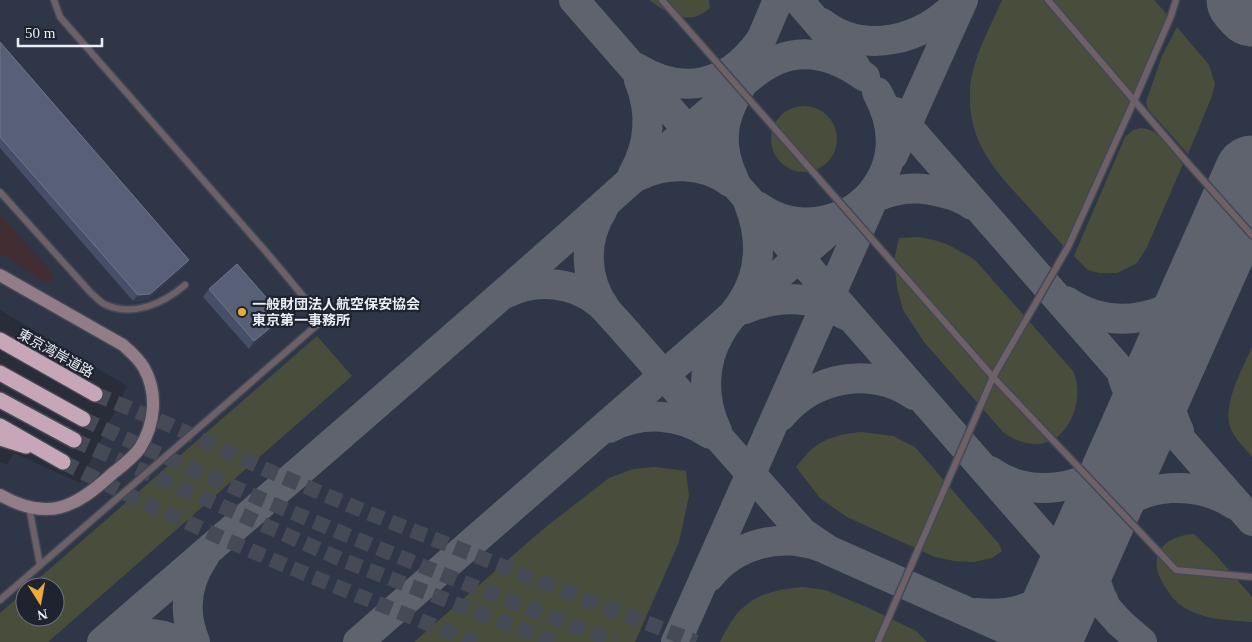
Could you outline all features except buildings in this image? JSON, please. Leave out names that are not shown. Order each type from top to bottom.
[{"type":"highway","name":"東京湾岸道路","points":[[0,340],[95,394]]},
{"type":"highway","points":[[0,373],[82,419]]},
{"type":"highway","points":[[0,400],[74,440]]},
{"type":"highway","points":[[0,426],[63,462]]},
{"type":"highway","points":[[0,438],[8,442],[42,450]]},
{"type":"street","points":[[0,275],[124,345],[144,368],[153,398],[152,422],[139,448],[107,479],[76,503],[53,508],[29,508],[0,495]]},
{"type":"lane","points":[[0,600],[317,325],[320,319],[318,314],[268,254],[60,17],[54,0]]},
{"type":"lane","points":[[662,0],[993,377],[1176,570],[1252,577]]},
{"type":"lane","points":[[1048,0],[1252,235]]},
{"type":"lane","points":[[878,642],[993,377],[1068,247],[1135,99],[1171,16],[1176,0]]},
{"type":"lane","points":[[0,192],[104,305],[124,310],[152,306],[173,295],[185,285]]},
{"type":"lane","points":[[29,508],[40,565]]},
{"type":"shaded area","points":[[0,0],[1252,0],[1252,642],[0,642],[0,462],[7,465],[14,453],[80,483],[127,386],[0,310]]},
{"type":"shaded area","points":[[0,214],[56,277],[46,283],[0,253]]},
{"type":"green space","points":[[649,0],[709,0],[710,8],[702,14],[687,18],[672,14]]},
{"type":"green space","points":[[1002,0],[1154,0],[1171,19],[1067,250],[992,164],[977,138],[973,123],[970,107],[971,78],[982,44]]},
{"type":"green space","points":[[1177,27],[1209,65],[1215,84],[1212,96],[1188,154],[1148,109],[1146,102],[1162,56]]},
{"type":"green space","points":[[797,106],[811,106],[823,111],[832,120],[837,132],[835,152],[828,163],[811,172],[797,172],[785,167],[776,158],[771,146],[771,132],[776,120],[785,111]]},
{"type":"green space","points":[[1141,128],[1155,132],[1160,136],[1183,164],[1147,247],[1137,263],[1117,273],[1099,273],[1088,270],[1074,256],[1125,137],[1133,130]]},
{"type":"green space","points":[[918,237],[948,245],[975,260],[1073,371],[1076,382],[1076,406],[1066,428],[1058,436],[1048,442],[1031,444],[1006,435],[924,342],[903,310],[897,287],[894,260],[899,238]]},
{"type":"green space","points":[[317,336],[352,376],[48,642],[0,642],[0,613],[15,600],[15,627],[65,627],[65,577],[40,577]]},
{"type":"green space","points":[[1252,347],[1252,457],[1231,429],[1229,409],[1234,387]]},
{"type":"green space","points":[[862,432],[893,436],[915,447],[999,544],[1002,551],[992,558],[974,562],[954,561],[935,557],[847,517],[820,498],[796,467],[810,451],[823,441],[842,435]]},
{"type":"green space","points":[[655,467],[686,471],[689,496],[679,542],[635,642],[414,642],[542,530],[609,478],[633,469]]},
{"type":"green space","points":[[1194,534],[1215,554],[1252,597],[1252,622],[1214,618],[1195,613],[1178,603],[1164,585],[1157,565],[1157,557],[1161,549],[1166,543],[1174,539]]},
{"type":"green space","points":[[803,587],[825,590],[869,608],[916,631],[927,642],[720,642],[735,617],[752,601],[762,595]]},
{"type":"taxiway","points":[[574,0],[1074,572],[1120,623],[1142,642]]},
{"type":"taxiway","points":[[753,59],[778,0]]},
{"type":"taxiway","points":[[798,0],[855,66]]},
{"type":"taxiway","points":[[893,155],[963,0]]},
{"type":"taxiway","points":[[822,23],[839,33],[856,39],[875,41],[893,39],[912,34],[929,26],[958,2]]},
{"type":"taxiway","points":[[637,68],[654,77],[672,82],[688,84],[704,82],[719,77],[734,68],[760,41]]},
{"type":"taxiway","points":[[102,642],[402,383],[755,73],[777,60],[800,54],[823,56],[845,64],[865,77]]},
{"type":"taxiway","points":[[633,174],[643,151],[647,128],[646,104],[639,80]]},
{"type":"taxiway","points":[[734,180],[726,156],[724,133],[729,111],[740,88]]},
{"type":"taxiway","points":[[358,642],[868,197],[878,185],[884,172],[891,146],[888,120],[877,92]]},
{"type":"taxiway","points":[[895,112],[1252,521]]},
{"type":"taxiway","points":[[638,176],[661,168],[685,166],[709,171],[720,175],[730,182]]},
{"type":"taxiway","points":[[759,207],[780,218],[791,221],[824,221],[851,211],[884,194],[914,189],[951,195],[972,205]]},
{"type":"taxiway","points":[[676,642],[874,197]]},
{"type":"taxiway","points":[[717,431],[709,407],[706,382],[707,369],[714,345],[722,329],[742,302],[753,279],[758,254],[758,241],[749,204]]},
{"type":"taxiway","points":[[603,209],[592,233],[589,259],[593,285],[606,309]]},
{"type":"taxiway","points":[[1066,301],[1084,311],[1103,317],[1122,319],[1141,317],[1160,312],[1177,303],[1206,276]]},
{"type":"taxiway","points":[[507,293],[530,285],[554,284],[578,290],[589,296],[602,305],[803,533],[828,550],[1035,642]]},
{"type":"taxiway","points":[[745,309],[770,301],[796,299],[821,304],[845,315]]},
{"type":"taxiway","points":[[1171,357],[1168,395],[1179,431]]},
{"type":"taxiway","points":[[781,416],[794,402],[810,392],[826,384],[844,380],[862,378],[880,380],[914,395]]},
{"type":"taxiway","points":[[990,471],[1019,485],[1050,488],[1081,481],[1109,467],[1126,452],[1132,437],[1132,411],[1129,394],[1123,378]]},
{"type":"taxiway","points":[[609,428],[634,419],[660,417],[686,422],[710,434]]},
{"type":"taxiway","points":[[1104,602],[1093,569],[1091,550],[1093,534],[1103,521],[1124,503],[1154,490],[1188,488],[1204,491],[1235,505]]},
{"type":"taxiway","points":[[709,577],[732,556],[760,544],[790,541],[821,547]]},
{"type":"taxiway","points":[[195,642],[189,620],[188,598],[193,577],[204,557]]},
{"type":"taxiway","points":[[977,613],[1005,613],[1032,606],[1056,592],[1074,572]]},
{"type":"taxiway","points":[[107,642],[125,635],[144,633],[172,638],[181,642]]},
{"type":"runway","points":[[1244,0],[1252,9]]},
{"type":"runway","points":[[1043,642],[1252,173]]},
{"type":"tunnel","points":[[95,394],[366,512],[696,642]]},
{"type":"tunnel","points":[[83,419],[214,479],[347,535],[481,590],[616,642]]},
{"type":"tunnel","points":[[74,440],[340,559],[555,642]]},
{"type":"tunnel","points":[[63,462],[215,535],[475,642]]},
{"type":"place","name":"一般財団法人航空保安協会 東京第一事務所","points":[[242,312]]}]
